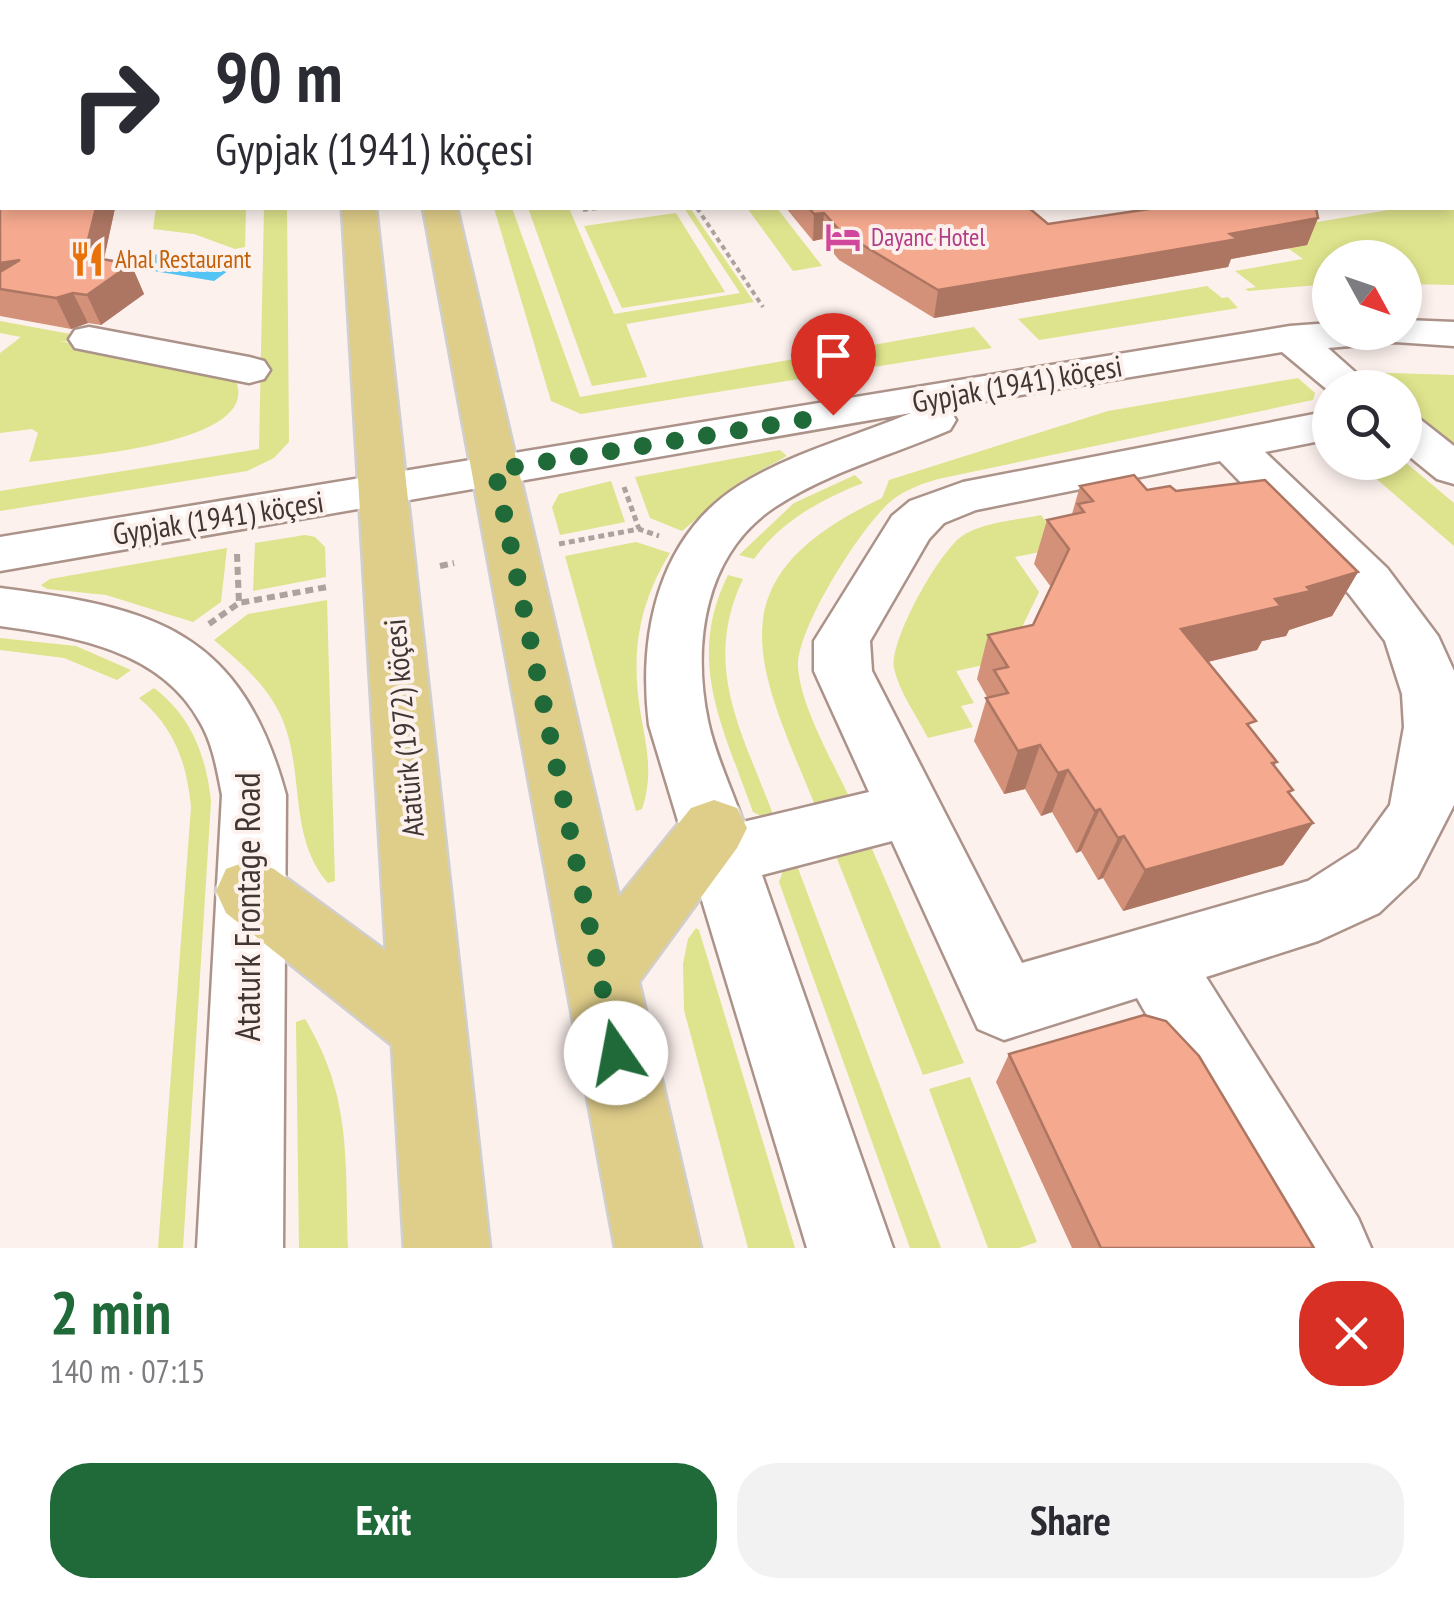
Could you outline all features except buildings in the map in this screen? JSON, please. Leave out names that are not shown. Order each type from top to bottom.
[{"type":"main road","name":"Atatürk (1972) köçesi","points":[[359,210],[446,1248]]},
{"type":"main road","points":[[440,210],[658,1248]]},
{"type":"main road","points":[[600,975],[718,842]]},
{"type":"main road","points":[[250,891],[429,1027]]},
{"type":"street","points":[[1422,333],[1454,334]]},
{"type":"street","name":"Gypjak (1941) köçesi","points":[[0,554],[1024,381],[1312,337]]},
{"type":"street","points":[[1290,338],[1330,370]]},
{"type":"street","points":[[89,339],[249,370]]},
{"type":"street","points":[[850,1248],[679,725],[671,664],[679,601],[703,550],[756,496],[825,462],[889,440],[1024,381]]},
{"type":"street","points":[[1230,444],[1393,604],[1424,644],[1440,688],[1441,735],[1432,782],[1413,826],[1387,868],[1356,894],[1318,910],[1004,1004],[843,671],[840,654],[850,624],[910,528],[927,512],[963,496],[1230,444],[1312,428]]},
{"type":"street","points":[[1422,444],[1454,469]]},
{"type":"street","name":"Ataturk Frontage Road","points":[[0,608],[94,622],[131,633],[169,654],[214,690],[248,755],[254,795],[240,1248]]},
{"type":"street","points":[[718,842],[910,809]]},
{"type":"street","points":[[1154,960],[1328,1248]]},
{"type":"path","points":[[698,210],[763,307]]},
{"type":"path","points":[[558,544],[639,529],[620,477]]},
{"type":"path","points":[[237,541],[239,602]]},
{"type":"path","points":[[200,631],[239,602],[327,587]]},
{"type":"green space","points":[[156,210],[246,210],[245,247],[235,249],[194,234],[153,229]]},
{"type":"green space","points":[[264,210],[287,210],[289,442],[274,458],[247,471],[0,511],[0,491],[259,449]]},
{"type":"green space","points":[[495,210],[513,210],[580,397],[974,327],[992,348],[581,414],[551,401]]},
{"type":"green space","points":[[529,210],[570,210],[614,314],[740,293],[685,210],[691,210],[754,302],[626,324],[647,377],[592,386]]},
{"type":"green space","points":[[748,210],[779,210],[822,266],[793,271]]},
{"type":"green space","points":[[1388,210],[1454,210],[1454,285],[1422,284],[1422,240],[1312,240],[1312,286],[1248,291],[1245,289],[1256,287],[1235,271],[1303,259],[1264,231]]},
{"type":"green space","points":[[676,213],[725,292],[622,308],[584,226]]},
{"type":"green space","points":[[1207,286],[1222,298],[1228,297],[1238,308],[1039,340],[1018,319]]},
{"type":"green space","points":[[0,321],[81,336],[73,342],[59,341],[234,377],[237,400],[223,419],[159,444],[29,462],[38,433],[32,429],[0,433],[0,353],[21,337],[0,333]]},
{"type":"green space","points":[[1422,374],[1454,375],[1454,444],[1422,420]]},
{"type":"green space","points":[[1298,378],[1312,390],[1312,400],[938,479],[890,502],[863,533],[833,579],[800,649],[798,666],[805,699],[851,801],[817,810],[778,712],[766,670],[762,631],[769,595],[790,561],[827,529],[882,498],[889,480],[1108,411]]},
{"type":"green space","points":[[780,450],[787,456],[743,480],[682,531],[650,518],[635,477]]},
{"type":"green space","points":[[855,475],[863,483],[802,513],[754,559],[739,555],[794,503]]},
{"type":"green space","points":[[1422,476],[1454,503],[1454,546],[1378,480],[1422,480]]},
{"type":"green space","points":[[611,481],[625,522],[560,535],[552,507],[559,494]]},
{"type":"green space","points":[[1041,515],[1059,539],[1051,550],[1015,557],[1039,592],[1006,660],[956,671],[974,703],[961,706],[973,727],[928,738],[894,668],[908,617],[943,557],[965,534],[992,524]]},
{"type":"green space","points":[[315,537],[325,547],[326,577],[253,591],[255,543]]},
{"type":"green space","points":[[636,542],[670,553],[651,590],[637,648],[637,689],[648,771],[646,796],[642,809],[636,811],[565,556]]},
{"type":"green space","points":[[227,548],[221,602],[193,622],[106,595],[47,589],[41,585],[50,579]]},
{"type":"green space","points":[[728,575],[743,579],[731,611],[726,671],[739,728],[774,817],[769,820],[753,812],[721,723],[709,666],[716,606]]},
{"type":"green space","points":[[327,600],[335,881],[328,883],[307,845],[293,757],[280,714],[259,683],[214,640],[248,614]]},
{"type":"green space","points":[[0,638],[76,646],[131,670],[117,680],[64,658],[0,650]]},
{"type":"green space","points":[[154,688],[187,724],[201,752],[211,801],[183,1248],[158,1248],[191,807],[177,747],[161,721],[139,698]]},
{"type":"green space","points":[[869,842],[964,1063],[923,1075],[834,851]]},
{"type":"green space","points":[[796,863],[941,1248],[910,1248],[779,882],[784,868]]},
{"type":"green space","points":[[696,928],[795,1248],[748,1248],[684,1010],[683,964],[688,939]]},
{"type":"green space","points":[[305,1019],[331,1075],[338,1103],[345,1157],[348,1248],[299,1248],[296,1022]]},
{"type":"green space","points":[[970,1077],[1037,1242],[1019,1248],[988,1248],[929,1089]]},
{"type":"water","points":[[158,253],[235,266],[214,281],[136,268]]},
{"type":"place","name":"Dayanc Hotel","points":[[843,237]]},
{"type":"place","name":"Ahal Restaurant","points":[[87,259]]},
{"type":"route","points":[[616,1053],[564,787],[495,470],[833,415]]}]
